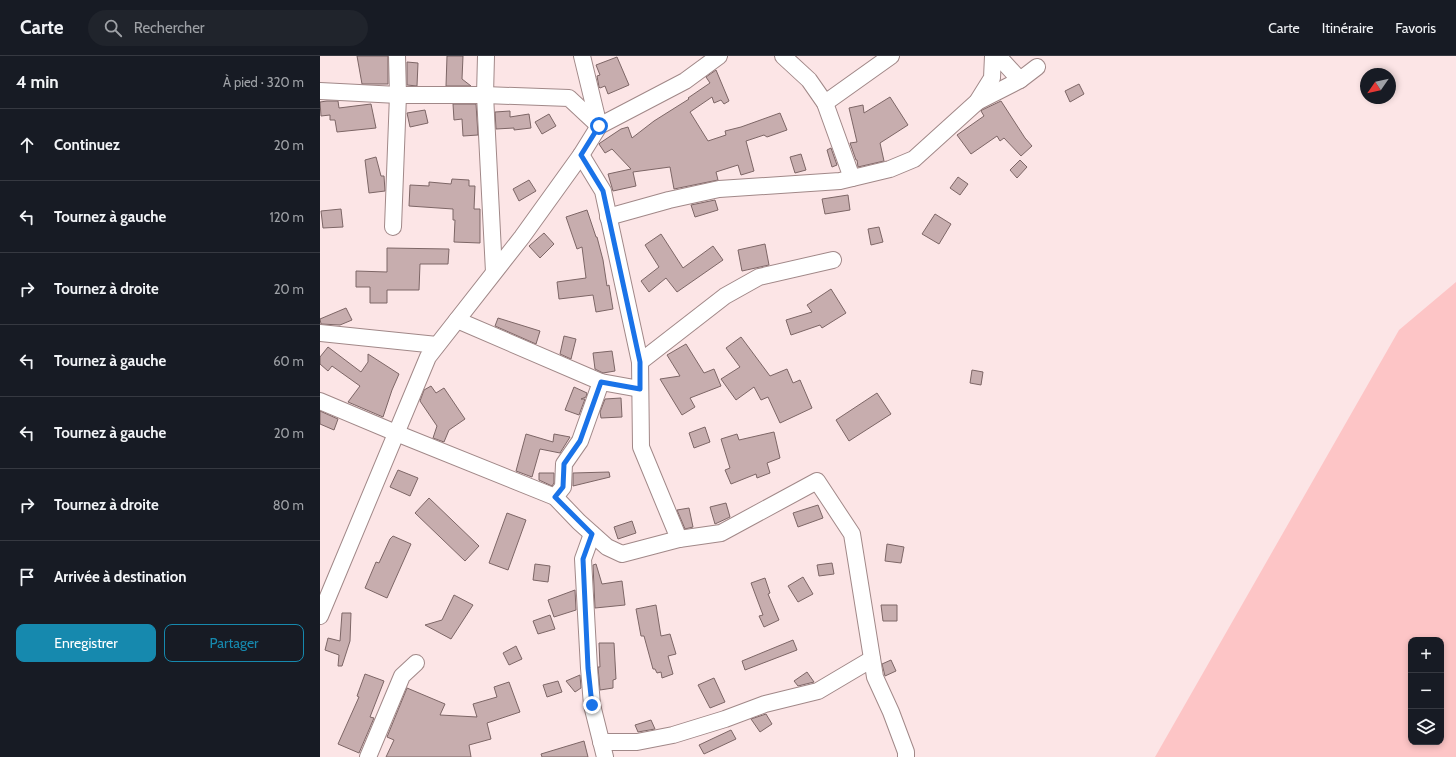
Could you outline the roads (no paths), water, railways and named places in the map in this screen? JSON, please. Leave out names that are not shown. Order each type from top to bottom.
[{"type":"street","points":[[392,227],[398,95],[397,56]]},
{"type":"street","points":[[486,56],[485,95],[494,272]]},
{"type":"street","points":[[582,56],[599,126]]},
{"type":"street","points":[[320,616],[428,357],[494,272],[581,155],[599,126],[685,81],[719,56]]},
{"type":"street","points":[[783,56],[809,80],[825,103],[852,178]]},
{"type":"street","points":[[825,103],[891,56]]},
{"type":"street","points":[[977,102],[992,78],[993,56]]},
{"type":"street","points":[[998,56],[1020,80]]},
{"type":"street","points":[[608,216],[719,189],[840,181],[890,169],[914,159],[977,102],[1020,80],[1037,67]]},
{"type":"street","points":[[320,91],[398,95],[485,95],[569,98],[599,126]]},
{"type":"street","points":[[581,155],[603,191],[640,362],[641,447],[679,539]]},
{"type":"street","points":[[640,362],[725,296],[759,277],[833,260]]},
{"type":"street","points":[[457,320],[601,382],[640,389]]},
{"type":"street","points":[[320,333],[437,345]]},
{"type":"street","points":[[555,497],[563,487],[564,464],[580,441],[601,382]]},
{"type":"street","points":[[320,401],[555,497],[607,547],[622,554],[679,539],[721,533],[817,481],[852,534],[875,677],[891,712],[906,752],[906,757]]},
{"type":"street","points":[[592,534],[583,559],[592,705],[603,750],[673,735],[725,719],[765,704],[818,691],[872,659]]},
{"type":"street","points":[[368,757],[402,676],[416,662]]}]
